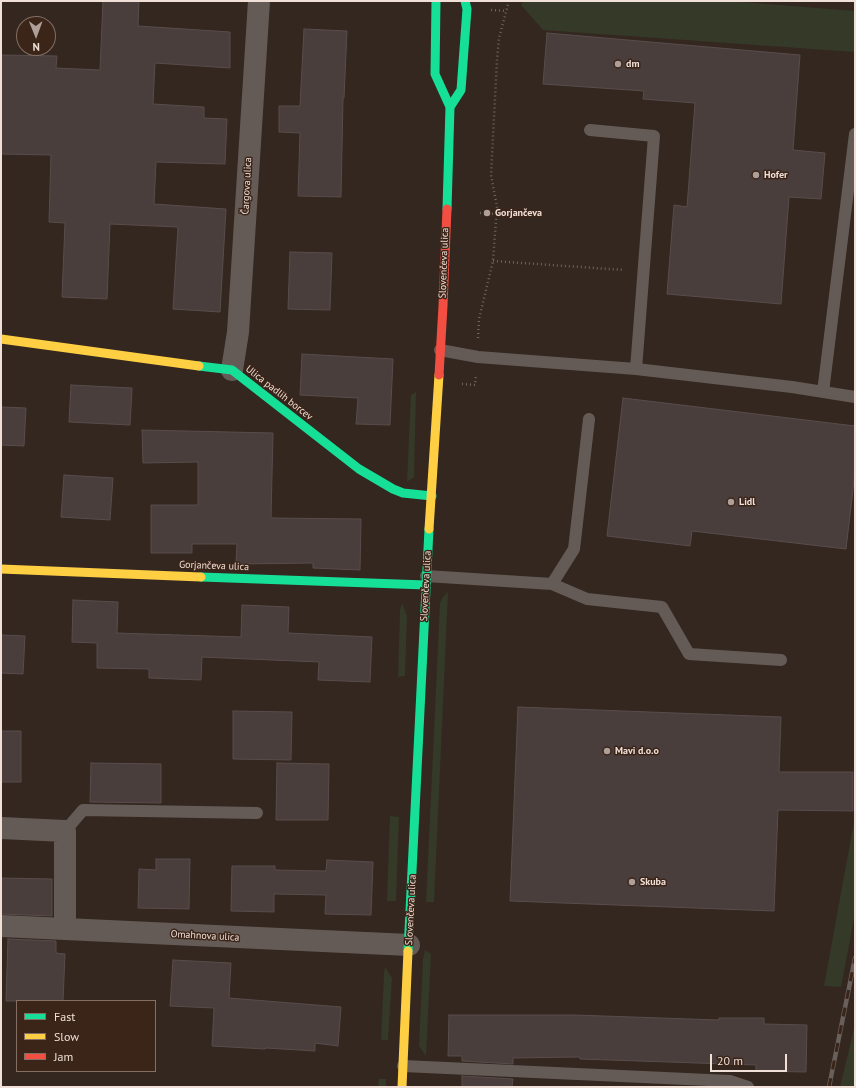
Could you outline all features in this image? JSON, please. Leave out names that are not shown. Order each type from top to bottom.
[{"type":"street","name":"Čargova ulica","points":[[232,370],[238,332],[259,1]]},
{"type":"street","name":"Slovenčeva ulica","points":[[402,1087],[426,581],[440,350],[450,107],[436,74],[436,1]]},
{"type":"street","points":[[450,107],[461,90],[467,9],[464,1]]},
{"type":"street","name":"Ulica padlih borcev","points":[[1,339],[232,370],[359,469],[393,489],[403,493],[432,496]]},
{"type":"street","name":"Gorjančeva ulica","points":[[1,569],[426,581]]},
{"type":"street","points":[[1,828],[65,832],[65,929]]},
{"type":"street","name":"Omahnova ulica","points":[[1,926],[409,945]]},
{"type":"lane","points":[[590,130],[654,136],[645,272],[636,369]]},
{"type":"lane","points":[[823,392],[855,134]]},
{"type":"lane","points":[[440,350],[478,357],[636,369],[792,387],[855,397]]},
{"type":"lane","points":[[552,584],[574,549],[589,418]]},
{"type":"lane","points":[[426,581],[552,584],[587,599],[662,607],[689,654],[781,660]]},
{"type":"lane","points":[[65,832],[83,810],[257,813]]},
{"type":"lane","points":[[403,1066],[730,1081],[748,1087]]},
{"type":"path","points":[[474,386],[478,357],[479,319],[493,261],[497,214],[496,195],[491,175],[496,60],[499,38],[509,1]]},
{"type":"path","points":[[492,10],[507,11]]},
{"type":"path","points":[[480,213],[497,214]]},
{"type":"path","points":[[493,261],[645,272]]},
{"type":"green space","points":[[524,1],[729,1],[855,11],[855,52],[543,30],[521,5]]},
{"type":"green space","points":[[416,392],[414,477],[407,482],[411,395]]},
{"type":"green space","points":[[448,592],[434,902],[426,902],[440,603]]},
{"type":"green space","points":[[402,603],[407,616],[405,676],[398,677],[400,610]]},
{"type":"green space","points":[[390,816],[399,817],[396,901],[387,901]]},
{"type":"green space","points":[[855,816],[855,913],[841,987],[824,986]]},
{"type":"green space","points":[[425,950],[431,954],[426,1056],[419,1046],[423,959]]},
{"type":"green space","points":[[385,967],[392,978],[388,1040],[381,1040],[384,973]]},
{"type":"green space","points":[[855,1022],[855,1087],[840,1087],[852,1037]]},
{"type":"green space","points":[[379,1079],[386,1079],[386,1087],[378,1087]]},
{"type":"building","points":[[103,1],[139,1],[138,26],[230,32],[230,68],[155,63],[153,104],[204,107],[204,118],[227,119],[225,164],[156,162],[154,204],[226,209],[220,312],[173,309],[178,227],[110,224],[107,299],[62,297],[65,223],[49,222],[51,155],[1,154],[1,55],[57,56],[56,68],[100,70]]},
{"type":"building","points":[[304,29],[347,31],[343,98],[341,197],[298,196],[300,133],[279,132],[279,106],[300,106]]},
{"type":"building","name":"Hofer","points":[[547,33],[800,55],[793,150],[825,153],[821,199],[789,197],[781,304],[667,294],[674,205],[687,207],[695,103],[643,99],[644,91],[543,84]]},
{"type":"building","points":[[290,252],[332,253],[330,310],[288,309]]},
{"type":"building","points":[[302,354],[393,359],[390,425],[356,424],[358,398],[300,395]]},
{"type":"building","points":[[71,385],[132,388],[130,425],[69,422]]},
{"type":"building","name":"Lidl","points":[[623,398],[855,426],[855,472],[846,549],[692,531],[690,546],[607,536]]},
{"type":"building","points":[[1,407],[26,408],[24,446],[1,445]]},
{"type":"building","points":[[142,430],[273,433],[271,517],[361,519],[360,570],[313,568],[313,563],[236,564],[237,544],[192,544],[192,553],[151,553],[151,505],[198,505],[198,462],[143,463]]},
{"type":"building","points":[[64,475],[113,478],[110,520],[61,517]]},
{"type":"building","points":[[73,600],[118,602],[117,633],[241,637],[242,605],[289,607],[288,633],[372,637],[370,682],[318,680],[319,662],[202,657],[201,680],[149,678],[149,669],[97,668],[97,643],[72,642]]},
{"type":"building","points":[[1,635],[25,636],[23,674],[1,673]]},
{"type":"building","points":[[518,707],[781,717],[779,772],[853,772],[853,811],[778,810],[774,911],[510,901]]},
{"type":"building","points":[[233,711],[292,712],[291,760],[233,759]]},
{"type":"building","points":[[1,731],[21,731],[21,782],[1,782]]},
{"type":"building","points":[[91,763],[161,764],[161,803],[90,802]]},
{"type":"building","points":[[277,763],[329,764],[328,820],[276,820]]},
{"type":"building","points":[[156,859],[190,859],[189,909],[138,908],[139,869],[156,870]]},
{"type":"building","points":[[327,860],[373,862],[371,915],[325,914],[326,895],[274,894],[274,912],[231,911],[232,866],[275,866],[275,870],[326,871]]},
{"type":"building","points":[[1,878],[52,879],[52,916],[1,914]]},
{"type":"building","points":[[8,939],[56,941],[56,953],[65,954],[63,1000],[6,1001]]},
{"type":"building","points":[[173,960],[231,963],[229,998],[341,1007],[338,1046],[315,1043],[315,1051],[212,1046],[214,1008],[170,1006]]},
{"type":"building","points":[[449,1015],[574,1015],[719,1020],[719,1018],[764,1018],[764,1024],[807,1025],[806,1072],[756,1071],[756,1065],[580,1059],[580,1057],[513,1058],[513,1064],[462,1061],[462,1056],[448,1056]]},
{"type":"building","points":[[462,1076],[513,1079],[512,1087],[462,1087]]},
{"type":"railway","points":[[829,1087],[855,958]]},
{"type":"traffic: fast","points":[[436,1],[435,74],[450,107],[447,209]]},
{"type":"traffic: fast","points":[[450,107],[461,90],[467,9],[465,1]]},
{"type":"traffic: fast","points":[[199,366],[232,370],[359,469],[393,489],[403,493],[432,496]]},
{"type":"traffic: fast","points":[[408,951],[429,529]]},
{"type":"traffic: fast","points":[[201,577],[426,585]]},
{"type":"traffic: slow","points":[[1,339],[199,366]]},
{"type":"traffic: slow","points":[[429,529],[439,375]]},
{"type":"traffic: slow","points":[[1,569],[201,577]]},
{"type":"traffic: slow","points":[[402,1087],[408,951]]},
{"type":"traffic: jam","points":[[439,375],[447,209]]},
{"type":"place","name":"dm","points":[[618,64]]},
{"type":"place","name":"Hofer","points":[[756,175]]},
{"type":"place","name":"Gorjančeva","points":[[487,213]]},
{"type":"place","name":"Lidl","points":[[731,502]]},
{"type":"place","name":"Mavi d.o.o","points":[[607,751]]},
{"type":"place","name":"Skuba","points":[[632,882]]}]
